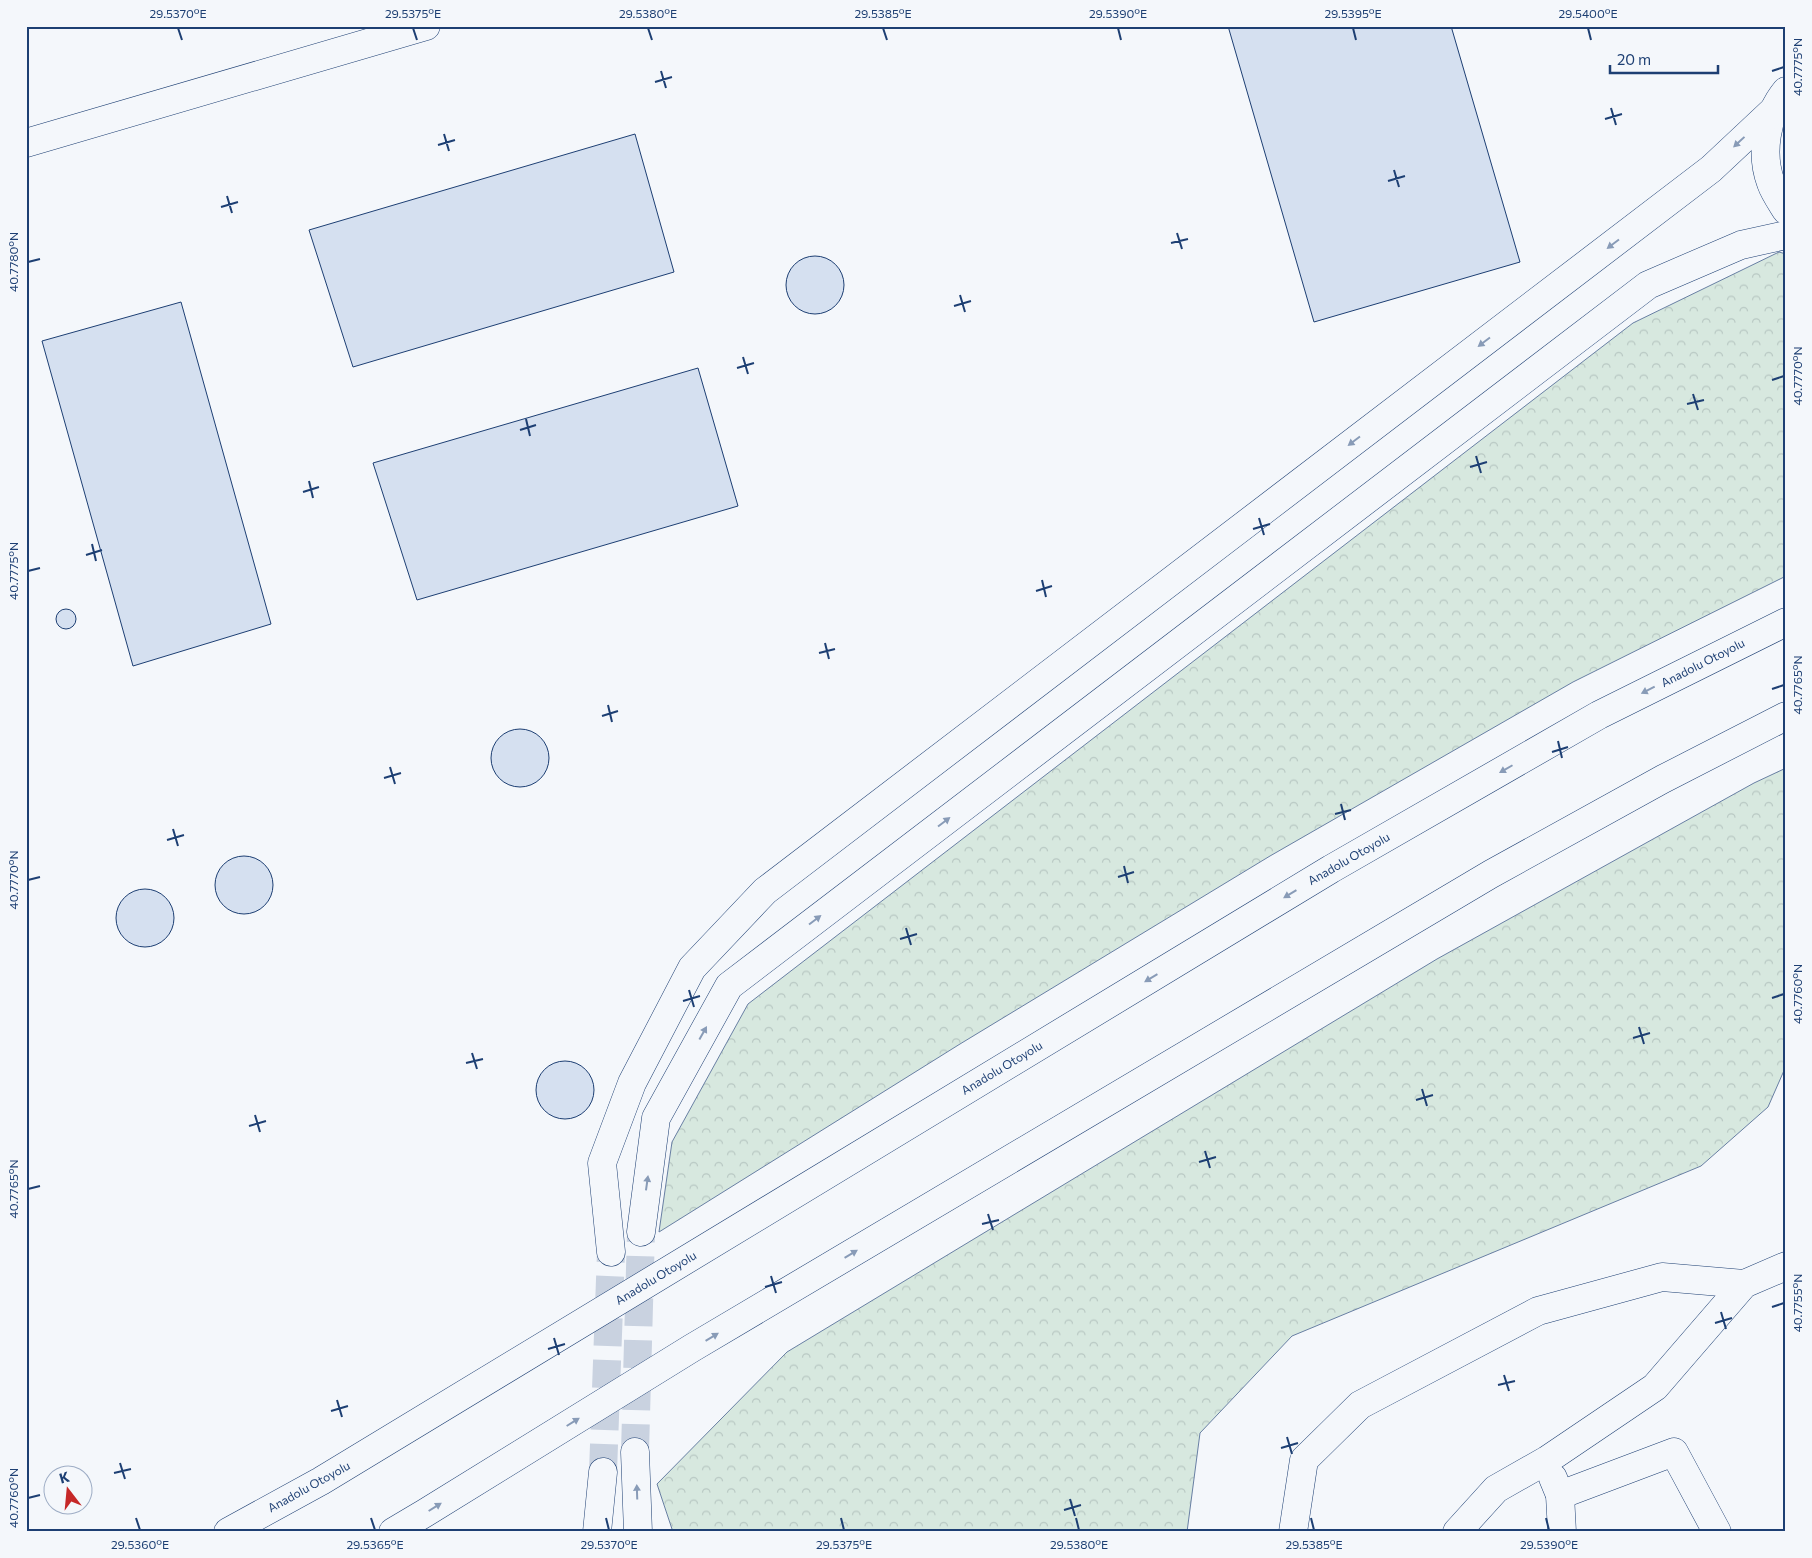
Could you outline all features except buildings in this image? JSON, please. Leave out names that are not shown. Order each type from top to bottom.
[{"type":"main road","points":[[26,143],[426,26]]},
{"type":"main road","points":[[1780,100],[1768,124],[1765,153],[1770,183],[1786,210]]},
{"type":"main road","points":[[611,1252],[602,1163],[632,1082],[692,968],[765,890],[1703,175],[1780,100]]},
{"type":"main road","points":[[641,1232],[656,1118],[729,986],[1648,285],[1741,245],[1786,235]]},
{"type":"main road","name":"Anadolu Otoyolu","points":[[228,1532],[321,1481],[1331,869],[1598,715],[1786,622]]},
{"type":"main road","points":[[393,1532],[692,1348],[1491,874],[1663,779],[1786,716]]},
{"type":"main road","points":[[1458,1532],[1496,1489],[1547,1460],[1655,1387],[1744,1284],[1786,1266]]},
{"type":"main road","points":[[1292,1532],[1304,1460],[1360,1405],[1538,1311],[1662,1277],[1744,1284]]},
{"type":"main road","points":[[635,1452],[638,1532]]},
{"type":"main road","points":[[1560,1495],[1674,1452],[1717,1532]]},
{"type":"main road","points":[[1547,1460],[1560,1495],[1562,1532]]},
{"type":"main road","points":[[598,1532],[603,1472]]},
{"type":"green space","points":[[1779,252],[1786,254],[1786,576],[1573,682],[1270,856],[960,1044],[659,1232],[672,1142],[748,1004],[1633,323]]},
{"type":"green space","points":[[1786,768],[1786,1066],[1768,1107],[1701,1166],[1292,1336],[1200,1433],[1187,1532],[673,1532],[657,1484],[787,1352],[1437,959],[1754,783]]},
{"type":"tunnel","points":[[635,1452],[641,1232]]},
{"type":"tunnel","points":[[603,1472],[611,1252]]}]
